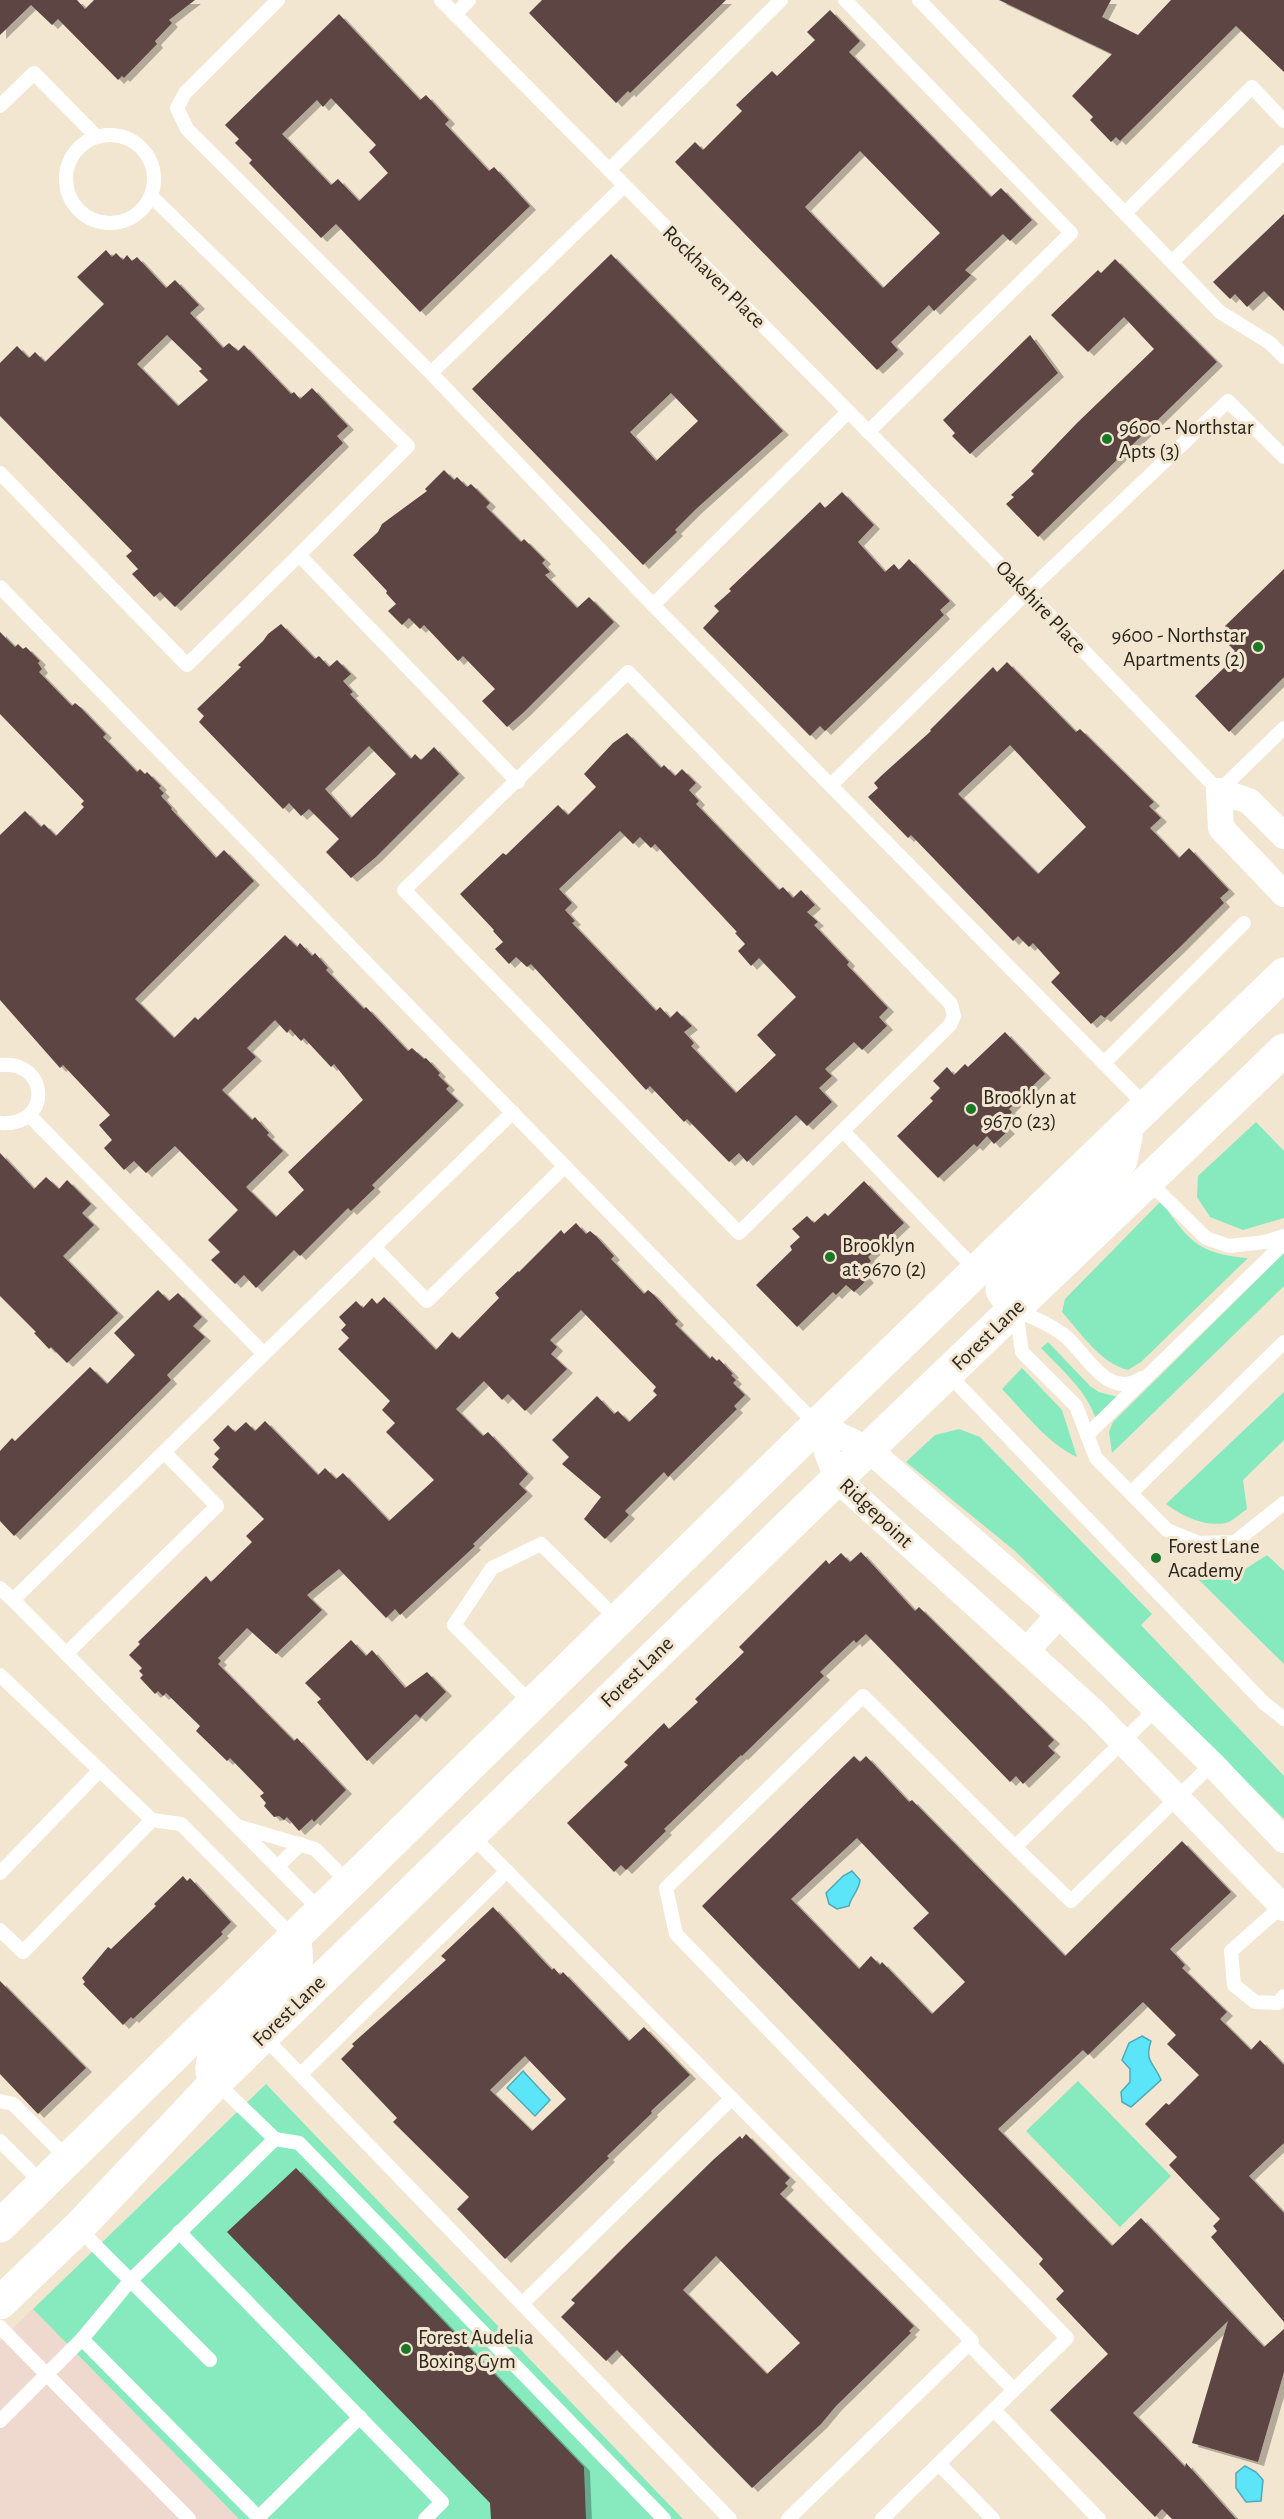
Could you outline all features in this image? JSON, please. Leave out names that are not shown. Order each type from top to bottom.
[{"type":"main road","points":[[0,2226],[817,1425],[1284,974]]},
{"type":"main road","name":"Forest Lane","points":[[0,2303],[78,2228],[216,2082],[263,2036],[868,1449],[1284,1050]]},
{"type":"main road","points":[[1015,1309],[1002,1290],[1013,1272],[1100,1188],[1121,1160],[1138,1116]]},
{"type":"main road","points":[[437,1797],[470,1834]]},
{"type":"main road","points":[[216,2082],[212,2064],[220,2046],[294,1974],[297,1954],[294,1938]]},
{"type":"street","name":"Oakshire Place","points":[[1219,791],[1249,801],[1284,836]]},
{"type":"street","points":[[1219,791],[1221,828],[1284,894]]},
{"type":"street","name":"Ridgepoint","points":[[817,1425],[868,1449],[1059,1615],[1212,1764],[1284,1840]]},
{"type":"street","name":"Ridgepoint","points":[[817,1425],[837,1479],[1027,1650],[1122,1741],[1283,1907]]},
{"type":"street","points":[[1027,1650],[1059,1615]]},
{"type":"lane","points":[[278,0],[185,93],[177,108],[187,129],[431,373],[653,605],[1104,1063],[1116,1076],[1138,1116]]},
{"type":"lane","name":"Rockhaven Place","points":[[441,0],[988,553]]},
{"type":"lane","points":[[455,15],[469,0]]},
{"type":"lane","points":[[609,170],[781,0]]},
{"type":"lane","points":[[845,0],[1071,233],[868,432]]},
{"type":"lane","points":[[920,0],[1220,312],[1270,343],[1284,357]]},
{"type":"lane","points":[[0,106],[34,73],[96,137]]},
{"type":"lane","points":[[1125,213],[1252,87],[1284,121]]},
{"type":"lane","points":[[117,135],[136,142],[150,157],[155,176],[152,196],[140,213],[123,222],[103,223],[85,216],[72,202],[66,183],[69,163],[80,147],[96,137],[117,135]]},
{"type":"lane","points":[[1172,262],[1284,152]]},
{"type":"lane","points":[[431,373],[624,186]]},
{"type":"lane","points":[[0,473],[186,665],[408,446],[152,196]]},
{"type":"lane","points":[[831,785],[1027,592],[1228,401],[1284,458]]},
{"type":"lane","points":[[653,605],[849,412]]},
{"type":"lane","name":"Oakshire Place","points":[[988,553],[1219,791]]},
{"type":"lane","points":[[299,555],[518,782]]},
{"type":"lane","points":[[0,587],[817,1425]]},
{"type":"lane","points":[[628,672],[951,1004],[954,1016],[950,1025],[740,1233],[404,891],[518,782],[628,672]]},
{"type":"lane","points":[[1219,791],[1284,728]]},
{"type":"lane","points":[[1104,1063],[1244,923]]},
{"type":"lane","points":[[0,1065],[16,1065],[30,1073],[38,1086],[38,1102],[30,1116],[16,1124],[0,1124]]},
{"type":"lane","points":[[13,1600],[513,1112]]},
{"type":"lane","points":[[30,1116],[264,1354]]},
{"type":"lane","points":[[843,1131],[978,1272]]},
{"type":"lane","points":[[374,1247],[427,1301],[565,1166]]},
{"type":"lane","points":[[1148,1181],[1206,1238],[1229,1246],[1265,1242],[1284,1236]]},
{"type":"lane","points":[[1087,1435],[1284,1243]]},
{"type":"lane","points":[[1015,1309],[1064,1335],[1105,1380],[1117,1383],[1136,1382],[1149,1374]]},
{"type":"lane","points":[[1015,1309],[1022,1352],[1076,1406],[1096,1458],[1167,1530],[1199,1543],[1235,1542],[1284,1503]]},
{"type":"lane","points":[[1131,1493],[1284,1342]]},
{"type":"lane","points":[[948,1374],[1264,1703],[1284,1719]]},
{"type":"lane","points":[[66,1654],[217,1506],[164,1452]]},
{"type":"lane","points":[[532,1704],[454,1625],[492,1568],[541,1544],[618,1620]]},
{"type":"lane","points":[[0,1588],[321,1911]]},
{"type":"lane","points":[[0,1674],[152,1820],[181,1824],[294,1938]]},
{"type":"lane","points":[[882,2519],[1067,2338],[676,1934],[666,1888],[863,1696],[1071,1901],[1212,1764]]},
{"type":"lane","points":[[1015,1847],[1156,1709]]},
{"type":"lane","points":[[0,1873],[100,1770]]},
{"type":"lane","points":[[0,1930],[23,1952],[152,1820]]},
{"type":"lane","points":[[235,1826],[315,1849],[349,1883]]},
{"type":"lane","points":[[470,1834],[972,2341],[788,2519]]},
{"type":"lane","points":[[277,1868],[301,1844]]},
{"type":"lane","points":[[302,2073],[507,1871]]},
{"type":"lane","points":[[1283,1907],[1231,1951],[1234,1985],[1256,2001],[1278,2002],[1284,1996]]},
{"type":"lane","points":[[263,2036],[302,2073],[730,2519]]},
{"type":"lane","points":[[216,2082],[275,2139],[299,2143],[664,2519]]},
{"type":"lane","points":[[522,2304],[732,2098]]},
{"type":"lane","points":[[0,2101],[13,2104],[68,2159]]},
{"type":"lane","points":[[0,2421],[82,2339],[130,2281],[275,2139]]},
{"type":"lane","points":[[0,2141],[43,2184]]},
{"type":"lane","points":[[78,2228],[210,2360]]},
{"type":"lane","points":[[179,2232],[442,2502],[425,2519]]},
{"type":"lane","points":[[0,2327],[189,2519]]},
{"type":"lane","points":[[82,2339],[258,2518],[360,2417]]},
{"type":"lane","points":[[969,2344],[1014,2390]]},
{"type":"lane","points":[[994,2410],[1099,2519]]},
{"type":"lane","points":[[939,2464],[993,2519]]},
{"type":"shaded area","points":[[33,2309],[239,2519],[0,2519],[0,2341]]},
{"type":"green space","points":[[1256,1122],[1284,1151],[1284,1218],[1243,1230],[1210,1217],[1197,1197],[1198,1176]]},
{"type":"green space","points":[[1161,1201],[1179,1226],[1196,1243],[1217,1253],[1248,1258],[1141,1362],[1128,1370],[1100,1354],[1062,1312],[1065,1299]]},
{"type":"green space","points":[[1284,1253],[1284,1286],[1112,1453],[1109,1432],[1113,1422]]},
{"type":"green space","points":[[1048,1342],[1090,1386],[1099,1392],[1118,1397],[1096,1419],[1080,1390],[1041,1348]]},
{"type":"green space","points":[[1022,1368],[1062,1410],[1077,1457],[1046,1436],[1002,1389]]},
{"type":"green space","points":[[1284,1392],[1284,1440],[1243,1480],[1247,1509],[1229,1522],[1218,1524],[1202,1522],[1186,1516],[1166,1504]]},
{"type":"green space","points":[[959,1429],[980,1437],[1152,1614],[1141,1625],[1284,1776],[1284,1819],[1015,1551],[906,1462],[935,1435]]},
{"type":"green space","points":[[1267,1555],[1284,1571],[1284,1664],[1197,1578],[1239,1573]]},
{"type":"green space","points":[[1078,2081],[1171,2176],[1120,2227],[1026,2131]]},
{"type":"green space","points":[[266,2084],[683,2519],[239,2519],[33,2309]]},
{"type":"water","points":[[852,1871],[860,1880],[858,1887],[849,1906],[837,1909],[829,1904],[826,1893],[843,1876]]},
{"type":"water","points":[[1142,2036],[1151,2041],[1149,2058],[1161,2080],[1131,2107],[1122,2102],[1121,2092],[1130,2082],[1130,2069],[1122,2060],[1129,2043]]},
{"type":"water","points":[[523,2071],[550,2100],[535,2116],[507,2088]]},
{"type":"water","points":[[1245,2466],[1256,2472],[1263,2480],[1261,2501],[1246,2502],[1236,2488],[1236,2473]]},
{"type":"building","points":[[0,0],[77,0],[85,9],[94,0],[195,0],[169,20],[172,23],[155,41],[157,44],[124,78],[122,76],[118,80],[58,19],[52,25],[31,5],[0,35]]},
{"type":"building","points":[[542,0],[726,0],[630,93],[628,91],[616,103],[529,13]]},
{"type":"building","points":[[999,0],[1111,0],[1102,17],[1138,35],[1171,0],[1284,0],[1284,72],[1236,26],[1120,141],[1116,137],[1111,142],[1090,120],[1093,117],[1072,96],[1112,54]]},
{"type":"building","points":[[830,10],[860,41],[849,52],[991,197],[1001,188],[1032,220],[1010,241],[1003,234],[965,270],[971,275],[934,311],[929,305],[891,342],[898,350],[877,370],[675,162],[695,142],[703,150],[742,111],[736,105],[772,71],[777,76],[815,40],[807,32]],"holes":[[[860,151],[940,233],[883,288],[805,207]]]},
{"type":"building","points":[[339,14],[420,100],[426,95],[449,120],[445,124],[489,171],[494,167],[530,206],[420,312],[336,224],[321,238],[249,163],[252,160],[235,143],[239,139],[225,125]],"holes":[[[331,98],[376,145],[369,152],[388,173],[359,201],[338,179],[331,185],[282,134],[317,100],[323,107]]]},
{"type":"building","points":[[1284,214],[1284,311],[1264,291],[1247,307],[1235,294],[1230,299],[1213,282]]},
{"type":"building","points":[[106,250],[112,257],[116,253],[123,260],[127,255],[132,261],[137,257],[166,288],[175,280],[199,305],[190,313],[223,348],[229,343],[238,351],[244,345],[291,394],[294,392],[300,399],[312,388],[348,426],[337,436],[343,443],[175,607],[160,592],[154,597],[132,574],[138,569],[126,556],[132,551],[0,416],[0,363],[17,346],[29,358],[35,352],[45,362],[104,304],[77,277]],"holes":[[[167,335],[202,369],[199,371],[208,380],[178,406],[137,364]]]},
{"type":"building","points":[[611,254],[783,431],[696,509],[675,530],[677,532],[643,565],[472,389]],"holes":[[[671,393],[698,421],[656,461],[630,432]]]},
{"type":"building","name":"9600 - Northstar Apts (3)","points":[[1115,259],[1217,362],[1038,537],[1006,504],[1014,497],[1011,495],[1034,474],[1031,471],[1077,423],[1154,349],[1124,317],[1088,352],[1051,315],[1098,270],[1101,273]]},
{"type":"building","points":[[1030,335],[1058,373],[970,454],[952,436],[955,433],[943,420]]},
{"type":"building","points":[[444,470],[454,480],[457,477],[467,487],[471,484],[490,503],[486,507],[521,542],[524,539],[545,560],[542,563],[550,572],[545,575],[577,608],[589,597],[614,622],[507,727],[482,701],[495,689],[463,656],[458,661],[424,625],[420,629],[409,618],[402,625],[388,611],[396,604],[386,593],[387,591],[353,555],[378,532],[382,524],[427,491],[425,489]]},
{"type":"building","points":[[842,492],[874,525],[858,542],[885,572],[894,564],[899,570],[909,559],[950,601],[940,610],[944,615],[825,731],[820,726],[810,736],[703,628],[719,611],[714,606],[731,591],[729,589],[820,502],[825,508]]},
{"type":"building","name":"9600 - Northstar Apartments (2)","points":[[1284,569],[1284,677],[1229,732],[1195,696],[1230,662],[1227,658],[1235,651],[1228,644],[1235,637],[1225,626]]},
{"type":"building","points":[[281,624],[315,659],[319,656],[329,667],[337,660],[351,674],[343,681],[353,692],[350,694],[411,759],[415,754],[421,760],[434,747],[459,774],[376,857],[351,878],[326,852],[339,839],[309,809],[301,816],[289,803],[283,809],[199,722],[204,716],[197,709],[241,667],[238,665]],"holes":[[[369,746],[396,774],[351,818],[325,789]]]},
{"type":"building","points":[[0,632],[15,647],[18,644],[23,649],[26,647],[40,661],[38,663],[42,669],[39,672],[72,706],[75,703],[80,707],[106,734],[103,737],[137,772],[140,769],[145,774],[147,772],[161,786],[159,788],[164,793],[161,796],[216,858],[224,850],[254,881],[135,999],[174,1038],[195,1017],[198,1020],[285,935],[297,947],[300,943],[312,956],[315,953],[328,968],[326,970],[408,1051],[412,1048],[424,1059],[426,1058],[449,1086],[446,1089],[458,1101],[372,1185],[375,1188],[351,1211],[348,1208],[300,1256],[294,1250],[256,1288],[244,1275],[235,1284],[211,1260],[220,1252],[208,1240],[238,1210],[175,1146],[146,1173],[134,1161],[124,1170],[104,1148],[112,1140],[99,1125],[110,1115],[63,1065],[60,1068],[0,1000],[0,835],[25,811],[41,827],[44,824],[56,836],[84,807],[81,804],[84,801],[0,714]],"holes":[[[275,1020],[287,1033],[290,1029],[301,1041],[304,1038],[331,1067],[334,1064],[363,1100],[288,1172],[304,1190],[276,1217],[246,1187],[283,1151],[267,1135],[269,1133],[255,1117],[252,1120],[222,1090],[256,1057],[247,1048]]]},
{"type":"building","points":[[1007,662],[1076,732],[1080,729],[1154,802],[1149,806],[1161,818],[1150,828],[1179,858],[1189,848],[1229,890],[1220,898],[1224,903],[1179,948],[1105,1018],[1101,1015],[1091,1024],[1051,982],[1060,973],[1033,943],[1029,947],[1018,936],[1013,941],[911,835],[908,838],[868,797],[878,788],[874,783],[931,731],[993,667],[997,672]],"holes":[[[1010,745],[1086,827],[1038,874],[958,794]]]},
{"type":"building","points":[[627,733],[661,768],[664,765],[675,776],[682,769],[696,783],[689,790],[699,801],[696,804],[779,890],[783,887],[793,898],[801,890],[815,905],[807,912],[818,922],[814,925],[849,962],[847,965],[888,1008],[879,1017],[887,1026],[862,1050],[854,1042],[825,1069],[832,1076],[819,1088],[832,1102],[807,1126],[796,1115],[747,1162],[739,1153],[729,1162],[687,1119],[684,1122],[650,1086],[646,1090],[531,964],[527,967],[516,957],[509,964],[495,949],[503,942],[460,894],[503,853],[506,855],[558,805],[568,815],[596,787],[584,774],[613,743]],"holes":[[[620,831],[633,844],[640,837],[651,848],[655,844],[737,932],[735,933],[745,944],[738,951],[751,966],[759,958],[796,997],[757,1035],[776,1055],[736,1093],[691,1046],[694,1043],[684,1032],[692,1026],[677,1011],[670,1018],[660,1007],[656,1011],[572,923],[575,921],[565,910],[572,903],[559,889]]]},
{"type":"building","name":"Brooklyn at 9670 (23)","points":[[1005,1032],[1045,1074],[1009,1109],[1012,1112],[1002,1123],[1009,1130],[994,1144],[987,1136],[977,1147],[974,1144],[938,1178],[897,1136],[933,1101],[930,1098],[940,1088],[933,1081],[947,1067],[954,1075],[965,1064],[968,1067]]},
{"type":"building","points":[[0,1153],[34,1189],[46,1177],[59,1189],[67,1180],[91,1204],[82,1213],[94,1225],[63,1256],[118,1313],[67,1363],[51,1347],[49,1349],[34,1333],[36,1332],[0,1296]]},
{"type":"building","name":"Brooklyn at 9670 (2)","points":[[864,1181],[904,1223],[868,1257],[871,1261],[861,1271],[868,1279],[854,1292],[846,1285],[836,1295],[833,1292],[797,1327],[756,1285],[792,1250],[790,1246],[800,1237],[792,1229],[807,1216],[814,1223],[825,1213],[828,1216]]},
{"type":"building","points":[[576,1223],[586,1234],[590,1231],[596,1236],[614,1256],[611,1259],[644,1294],[648,1290],[653,1294],[678,1321],[675,1324],[710,1359],[712,1356],[717,1361],[719,1359],[733,1374],[731,1375],[736,1380],[733,1383],[745,1395],[734,1406],[737,1409],[668,1477],[664,1472],[625,1511],[629,1515],[605,1539],[584,1519],[601,1497],[562,1464],[569,1457],[552,1440],[597,1396],[614,1414],[618,1411],[629,1422],[657,1395],[653,1391],[656,1387],[581,1310],[550,1340],[557,1347],[551,1354],[567,1369],[525,1411],[508,1394],[502,1400],[484,1381],[456,1409],[483,1436],[488,1432],[528,1474],[519,1484],[527,1492],[473,1544],[475,1546],[400,1615],[395,1609],[386,1618],[339,1569],[307,1595],[322,1610],[276,1654],[247,1628],[218,1658],[221,1661],[218,1664],[294,1741],[297,1738],[346,1790],[314,1822],[312,1819],[299,1831],[287,1817],[284,1820],[279,1816],[274,1817],[264,1806],[266,1803],[260,1796],[264,1793],[230,1758],[227,1761],[196,1731],[200,1726],[166,1693],[163,1696],[158,1691],[155,1694],[140,1678],[143,1675],[139,1671],[142,1668],[129,1655],[140,1644],[138,1642],[206,1576],[211,1582],[252,1542],[246,1536],[264,1519],[212,1467],[219,1459],[214,1454],[220,1448],[213,1440],[228,1425],[235,1432],[246,1422],[255,1431],[265,1421],[318,1475],[325,1468],[336,1479],[343,1473],[389,1521],[434,1480],[386,1432],[395,1423],[382,1410],[390,1401],[338,1349],[349,1338],[341,1330],[346,1325],[339,1317],[356,1301],[363,1308],[372,1298],[377,1304],[384,1297],[436,1350],[452,1332],[459,1339],[499,1298],[495,1293],[561,1230],[564,1234]]},
{"type":"building","points":[[158,1290],[169,1301],[178,1293],[202,1317],[193,1326],[205,1337],[167,1375],[171,1380],[14,1536],[0,1521],[0,1451],[12,1438],[15,1441],[90,1367],[107,1384],[135,1355],[114,1333]]},
{"type":"building","points":[[861,1552],[915,1611],[919,1607],[1054,1740],[1048,1746],[1055,1753],[1023,1784],[1016,1776],[1010,1782],[866,1634],[856,1643],[854,1640],[820,1672],[824,1676],[664,1829],[666,1831],[626,1870],[621,1865],[614,1872],[567,1823],[628,1765],[624,1762],[664,1723],[669,1729],[698,1702],[695,1699],[744,1652],[739,1647],[826,1560],[829,1564],[841,1553],[850,1562]]},
{"type":"building","points":[[351,1640],[366,1656],[372,1650],[405,1688],[427,1672],[446,1692],[420,1718],[416,1714],[367,1761],[317,1702],[321,1699],[305,1683]]},
{"type":"building","points":[[854,1756],[860,1762],[866,1756],[909,1802],[912,1800],[1065,1956],[1182,1841],[1231,1892],[1170,1949],[1185,1965],[1182,1968],[1227,2012],[1220,2019],[1251,2050],[1260,2040],[1284,2065],[1284,2143],[1249,2176],[1284,2213],[1284,2322],[1211,2237],[1217,2231],[1213,2226],[1220,2219],[1169,2165],[1177,2157],[1145,2124],[1166,2103],[1169,2105],[1199,2075],[1167,2044],[1176,2035],[1143,2002],[1088,2055],[1083,2050],[998,2129],[1112,2246],[1141,2218],[1264,2347],[1284,2329],[1284,2372],[1258,2462],[1192,2443],[1228,2321],[1133,2413],[1185,2467],[1186,2463],[1236,2519],[1172,2519],[1162,2509],[1155,2517],[1050,2410],[1108,2354],[1056,2299],[1064,2291],[1039,2264],[1043,2259],[702,1906]],"holes":[[[857,1838],[929,1913],[913,1928],[965,1982],[932,2014],[882,1962],[880,1965],[871,1956],[859,1969],[791,1899]]]},
{"type":"building","points":[[183,1876],[187,1881],[190,1878],[231,1922],[221,1932],[223,1934],[133,2019],[131,2017],[123,2025],[83,1984],[85,1982],[82,1978],[108,1947],[111,1949],[156,1906],[154,1904]]},
{"type":"building","points":[[493,1907],[552,1970],[554,1968],[560,1975],[563,1972],[629,2041],[644,2027],[690,2075],[651,2111],[652,2113],[607,2156],[609,2158],[505,2259],[457,2209],[469,2197],[393,2122],[397,2118],[341,2059],[354,2046],[352,2044],[446,1960],[441,1956]],"holes":[[[525,2056],[566,2099],[532,2131],[490,2090]]]},
{"type":"building","points":[[0,1981],[86,2068],[38,2114],[0,2074]]},
{"type":"building","points":[[746,2134],[790,2178],[785,2183],[788,2186],[780,2194],[914,2326],[909,2331],[911,2333],[836,2406],[821,2424],[752,2488],[617,2350],[606,2361],[561,2317],[575,2303],[571,2300],[623,2248],[713,2160],[740,2136],[742,2139]],"holes":[[[716,2256],[800,2343],[767,2374],[683,2290]]]},
{"type":"building","name":"Forest Audelia Boxing Gym","points":[[296,2168],[584,2467],[586,2519],[491,2519],[490,2503],[227,2232]]},
{"type":"place","name":"9600 - Northstar Apts (3)","points":[[1107,439]]},
{"type":"place","name":"9600 - Northstar Apartments (2)","points":[[1258,647]]},
{"type":"place","name":"Brooklyn at 9670 (23)","points":[[971,1109]]},
{"type":"place","name":"Brooklyn at 9670 (2)","points":[[830,1257]]},
{"type":"place","name":"Forest Lane Academy","points":[[1156,1558]]},
{"type":"place","name":"Forest Audelia Boxing Gym","points":[[406,2349]]}]
